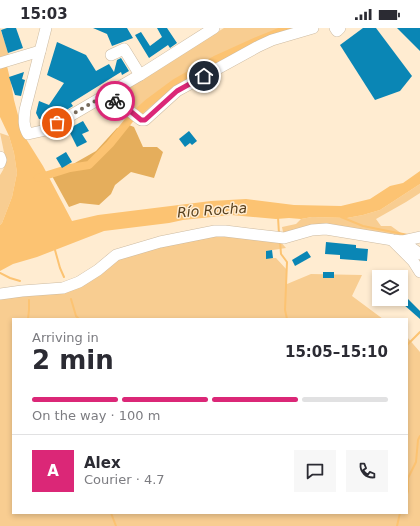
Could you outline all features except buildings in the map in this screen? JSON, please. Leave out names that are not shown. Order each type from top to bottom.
[{"type":"street","points":[[46,28],[23,121],[24,129],[28,134],[46,130],[140,75],[214,28]]},
{"type":"street","points":[[104,96],[115,100],[141,120],[145,120],[177,91],[259,46],[272,40],[313,28]]},
{"type":"street","points":[[335,28],[337,31],[340,28]]},
{"type":"street","points":[[111,55],[124,49],[140,75]]},
{"type":"street","points":[[3,62],[40,51]]},
{"type":"street","points":[[0,157],[0,163]]},
{"type":"street","points":[[0,294],[63,288],[79,282],[98,270],[116,255],[160,242],[215,231],[284,238],[312,230],[326,229],[397,240],[420,237]]},
{"type":"street","points":[[397,240],[420,254]]},
{"type":"street","points":[[397,240],[420,272]]},
{"type":"shaded area","points":[[0,28],[9,55],[0,58]]},
{"type":"shaded area","points":[[224,28],[280,28],[279,34],[143,116],[113,96]]},
{"type":"shaded area","points":[[129,125],[134,127],[143,147],[157,147],[163,152],[154,178],[131,172],[115,185],[111,194],[99,205],[80,203],[69,207],[52,176],[96,151],[117,128]]},
{"type":"shaded area","points":[[0,133],[9,136],[14,153],[17,173],[12,197],[0,225],[0,175],[6,162]]},
{"type":"shaded area","points":[[420,184],[420,193],[376,219],[381,226],[391,226],[405,236],[283,232],[282,227],[296,224],[301,219],[312,217],[347,218],[380,210]]},
{"type":"shaded area","points":[[218,233],[279,240],[286,248],[266,251],[266,258],[276,258],[287,270],[287,284],[311,274],[362,275],[352,296],[382,318],[12,318],[12,514],[408,514],[408,338],[420,352],[420,526],[0,526],[0,298],[49,292],[116,259],[161,244]]},
{"type":"water","name":"Río Rocha","points":[[7,66],[23,134],[43,166],[72,221],[98,215],[211,201],[246,199],[294,205],[341,206],[370,199],[390,186],[403,183],[420,171],[420,184],[380,210],[363,215],[347,218],[312,217],[301,219],[276,219],[231,215],[104,231],[37,257],[13,264],[0,271],[0,225],[12,197],[17,173],[14,153],[9,136],[0,117],[0,68]]},
{"type":"waterway","points":[[38,178],[70,168],[89,165],[110,144],[130,119],[148,103],[175,83],[215,60],[289,28]]},
{"type":"waterway","points":[[278,217],[279,234]]},
{"type":"waterway","points":[[341,217],[363,226],[408,235]]},
{"type":"waterway","points":[[280,241],[281,254],[287,262],[285,310],[287,318]]},
{"type":"waterway","points":[[55,250],[64,277]]},
{"type":"waterway","points":[[0,273],[20,281]]},
{"type":"waterway","points":[[71,299],[78,318]]},
{"type":"waterway","points":[[28,318],[29,300]]},
{"type":"waterway","points":[[408,344],[420,332]]},
{"type":"waterway","points":[[408,478],[416,462],[418,440],[420,436]]},
{"type":"waterway","points":[[408,478],[408,491]]},
{"type":"waterway","points":[[111,514],[116,526]]},
{"type":"waterway","points":[[397,526],[400,514]]},
{"type":"way so far","points":[[57,123],[104,96],[115,101]]},
{"type":"route","points":[[115,101],[141,120],[145,120],[177,91],[204,76]]}]
